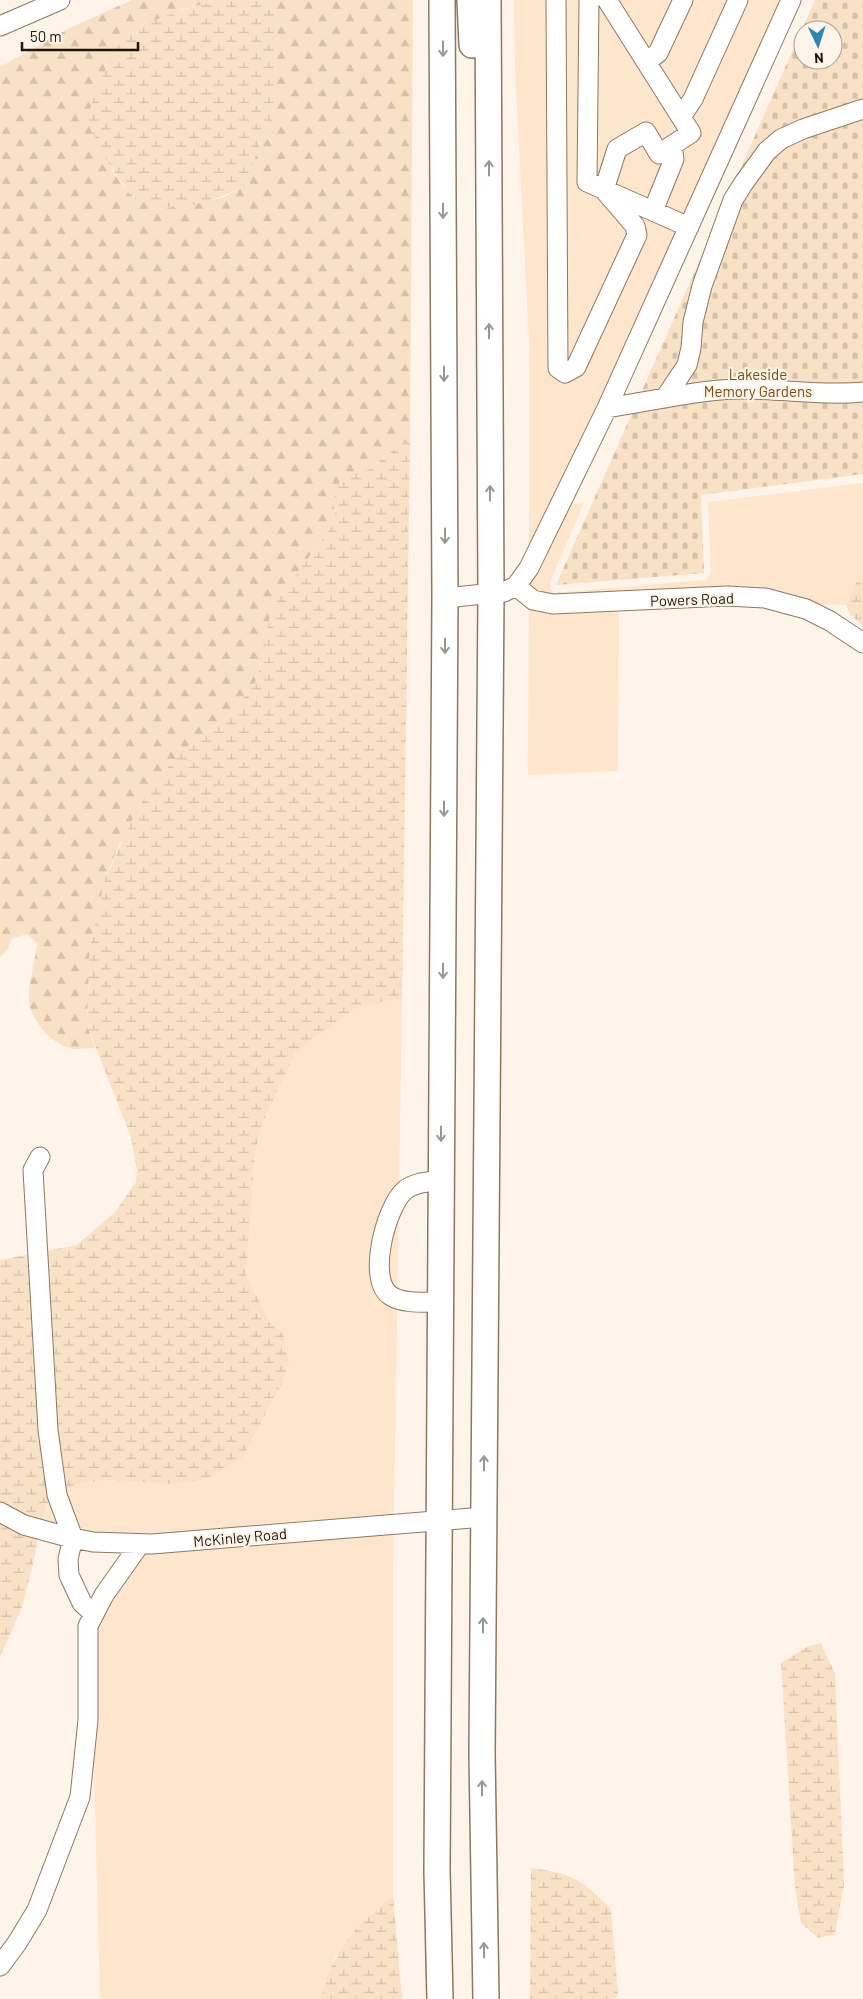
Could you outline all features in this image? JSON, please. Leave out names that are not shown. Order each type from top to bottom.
[{"type":"main road","points":[[440,1999],[437,1871],[438,1520],[446,598],[442,0]]},
{"type":"main road","points":[[470,0],[476,110],[488,134]]},
{"type":"main road","points":[[486,1999],[482,1869],[491,595],[488,0]]},
{"type":"street","points":[[0,26],[60,0]]},
{"type":"street","points":[[556,0],[558,368],[565,373],[576,367],[637,235],[635,226],[604,190]]},
{"type":"street","points":[[589,0],[587,182],[689,227]]},
{"type":"street","points":[[604,190],[617,149],[646,132],[660,154],[691,133],[607,0]]},
{"type":"street","points":[[646,62],[658,53],[683,0]]},
{"type":"street","points":[[681,116],[694,99],[738,0]]},
{"type":"street","points":[[446,598],[491,595],[516,586],[530,568],[607,408],[791,0]]},
{"type":"street","points":[[665,398],[686,365],[691,348],[693,322],[702,286],[733,200],[743,184],[767,151],[781,139],[803,129],[863,109]]},
{"type":"street","points":[[653,211],[674,159],[672,146]]},
{"type":"street","points":[[607,408],[720,390],[745,389],[796,393],[863,392]]},
{"type":"street","name":"Powers Road","points":[[516,586],[533,600],[553,604],[727,596],[765,598],[806,609],[830,621],[863,643]]},
{"type":"street","points":[[40,1157],[33,1170],[48,1430],[57,1495],[73,1538],[68,1560],[69,1576],[82,1603],[93,1613]]},
{"type":"street","points":[[440,1302],[420,1302],[391,1296],[384,1290],[380,1272],[381,1245],[392,1208],[404,1191],[418,1183],[441,1180]]},
{"type":"street","name":"McKinley Road","points":[[0,1512],[24,1524],[73,1538],[92,1542],[140,1544],[484,1518]]},
{"type":"street","points":[[0,1966],[17,1943],[37,1910],[80,1798],[88,1720],[88,1626],[93,1613],[140,1544]]},
{"type":"shaded area","points":[[514,0],[782,0],[600,404],[529,551],[529,342],[515,69]]},
{"type":"shaded area","points":[[863,483],[863,580],[857,581],[846,605],[671,602],[619,604],[618,771],[528,775],[529,583],[570,505],[584,503],[550,582],[550,588],[554,593],[706,580],[711,573],[708,502]]},
{"type":"shaded area","points":[[402,998],[393,1572],[393,1895],[371,1913],[335,1956],[321,1999],[100,1999],[90,1619],[127,1549],[39,1527],[48,1502],[76,1484],[108,1480],[168,1484],[243,1457],[282,1383],[289,1362],[283,1334],[268,1319],[246,1274],[255,1154],[262,1124],[296,1052],[356,1008]]},
{"type":"green space","points":[[132,0],[220,0],[181,10],[111,170],[133,198],[167,208],[222,198],[244,186],[274,108],[277,15],[266,0],[413,0],[410,438],[368,470],[358,471],[334,499],[335,522],[278,599],[270,616],[263,659],[255,683],[225,721],[194,740],[119,845],[105,879],[90,946],[87,1025],[95,1048],[75,1049],[59,1044],[45,1032],[34,1017],[31,1009],[29,989],[37,943],[27,934],[11,939],[8,949],[0,957],[0,67],[70,28]]},
{"type":"green space","points":[[220,0],[266,0],[277,15],[274,108],[244,186],[232,192],[189,206],[160,207],[147,204],[132,197],[111,167],[97,143],[87,116],[108,63],[126,35],[132,30],[155,20]]},
{"type":"green space","name":"Lakeside Memory Gardens","points":[[815,0],[863,0],[863,474],[701,495],[704,573],[556,585],[793,50],[793,70],[843,70],[843,20],[806,20]]},
{"type":"green space","points":[[410,438],[402,998],[356,1008],[296,1052],[262,1124],[255,1154],[246,1274],[268,1319],[283,1334],[289,1362],[282,1383],[243,1457],[207,1479],[168,1484],[108,1480],[76,1484],[48,1502],[39,1527],[35,1556],[22,1607],[0,1657],[0,1260],[77,1245],[115,1212],[136,1182],[137,1170],[131,1137],[87,1025],[90,946],[105,879],[136,811],[166,769],[194,740],[225,721],[255,683],[263,659],[270,616],[278,599],[335,522],[334,499],[339,482],[358,471],[368,470]]},
{"type":"green space","points":[[863,580],[863,626],[850,614],[846,605],[857,581]]},
{"type":"green space","points":[[821,1643],[835,1674],[844,1884],[835,1934],[818,1938],[801,1923],[795,1887],[781,1663],[809,1646]]},
{"type":"green space","points":[[531,1868],[557,1872],[576,1880],[592,1891],[611,1909],[618,1994],[615,1999],[530,1999]]},
{"type":"green space","points":[[393,1895],[402,1999],[321,1999],[325,1982],[338,1953],[357,1929]]}]
